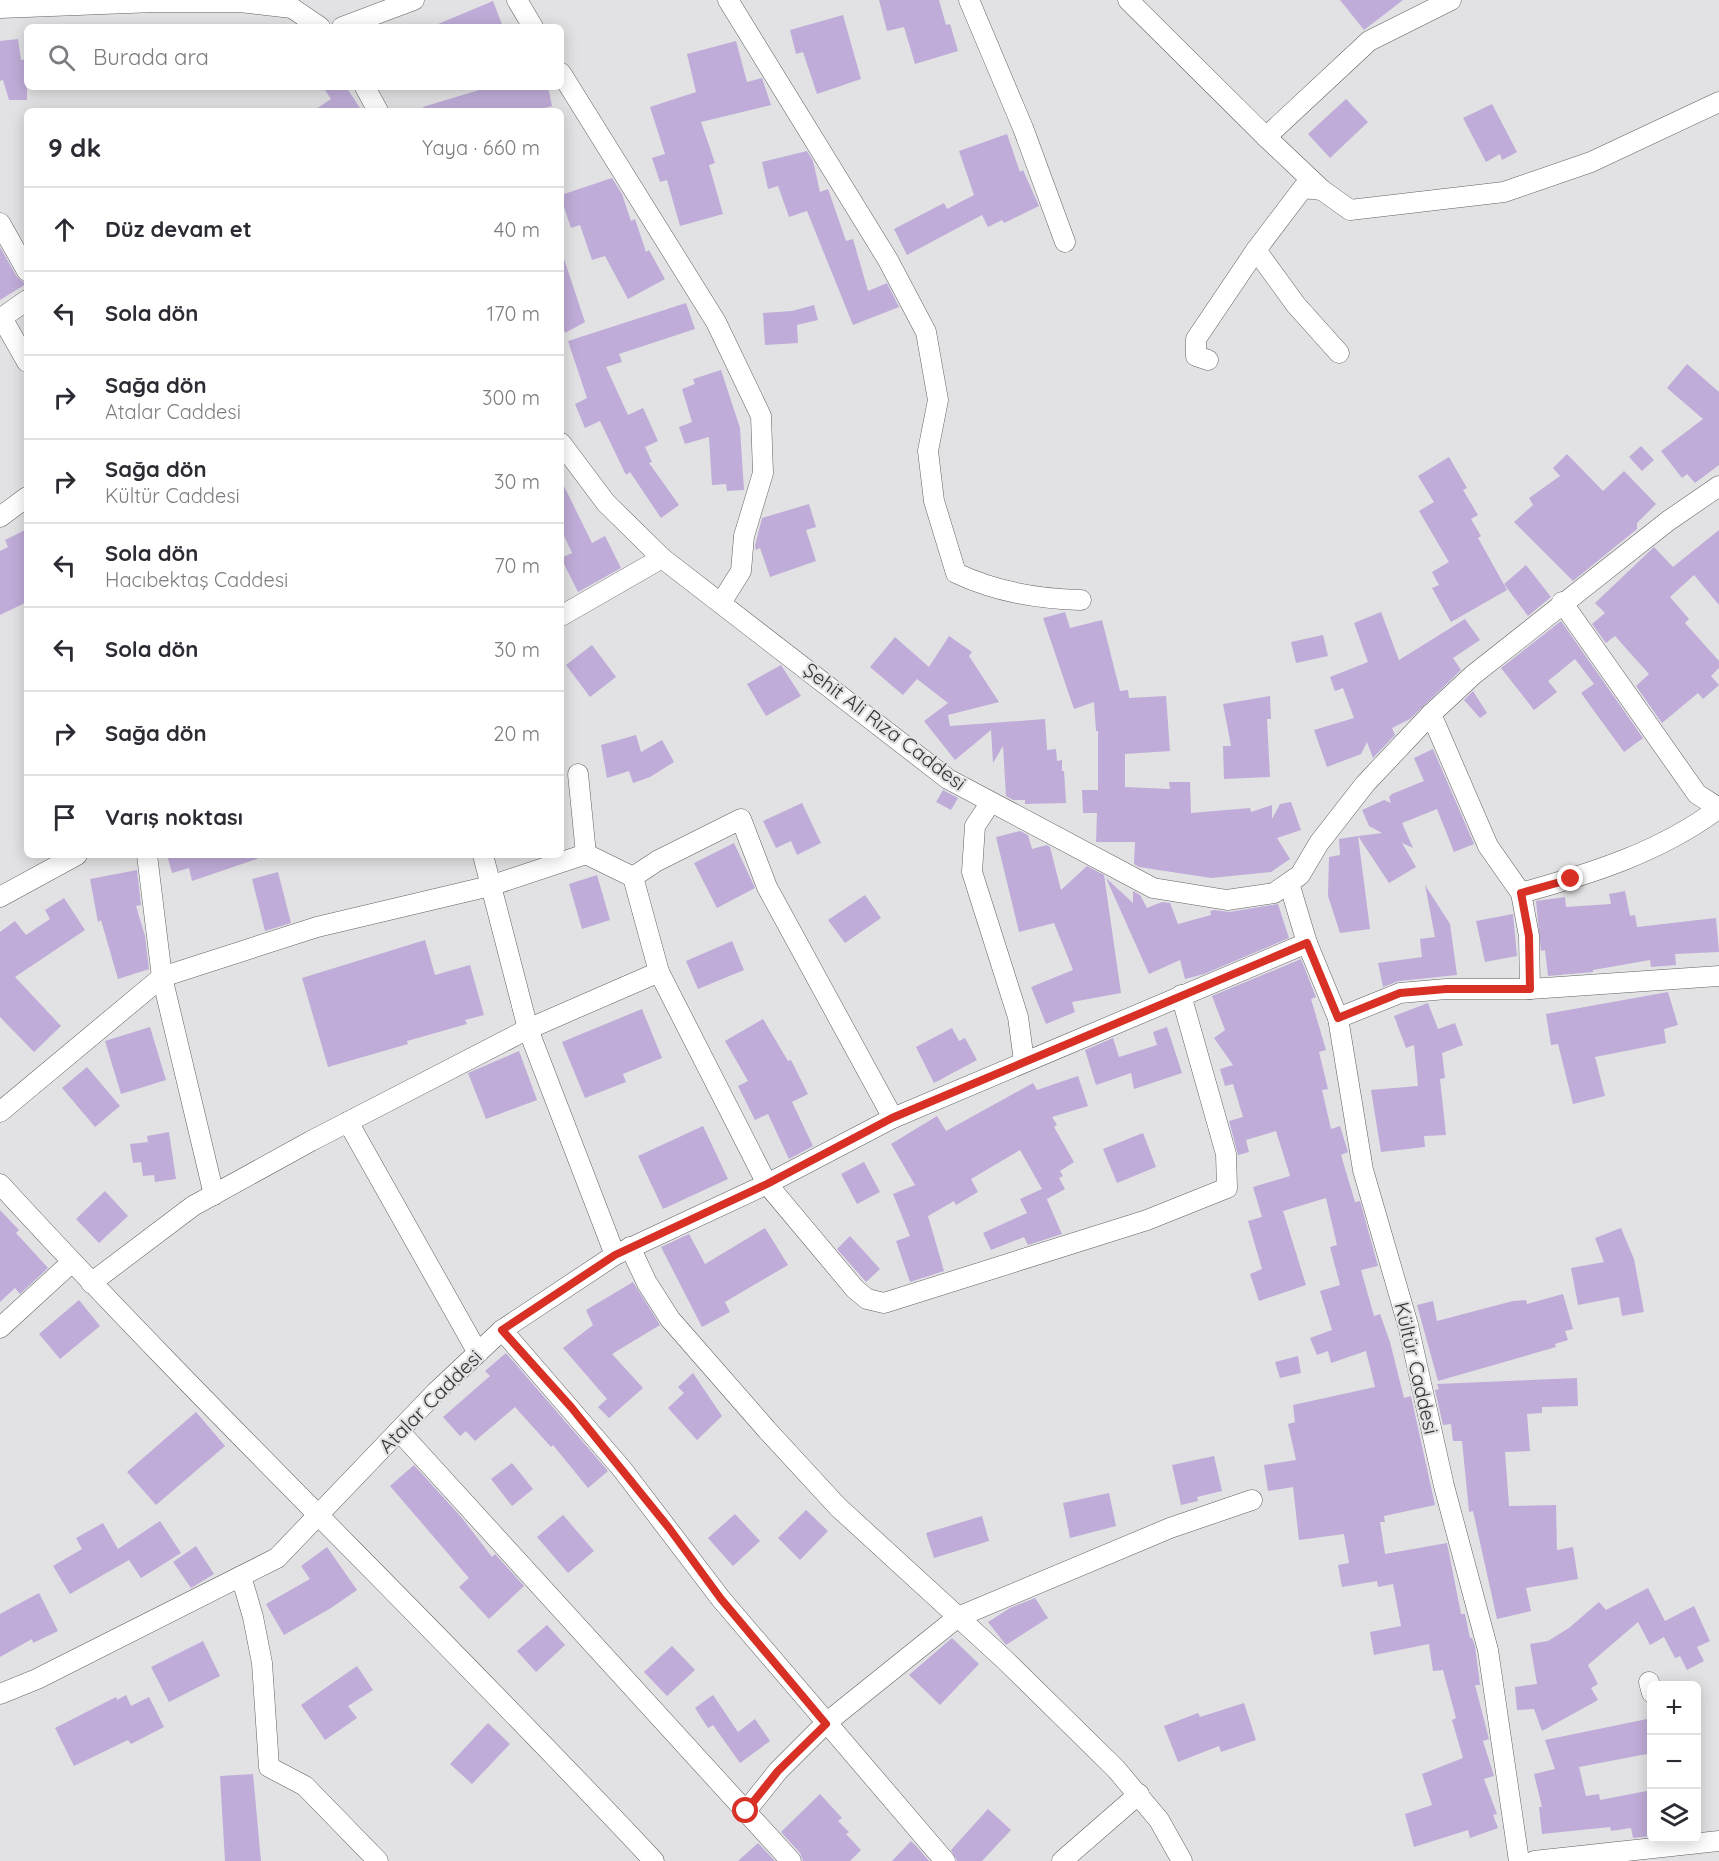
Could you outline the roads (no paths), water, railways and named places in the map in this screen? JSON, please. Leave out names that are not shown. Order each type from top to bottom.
[{"type":"street","points":[[350,24],[414,0]]},
{"type":"street","points":[[517,0],[531,24]]},
{"type":"street","points":[[728,0],[888,260],[926,332],[938,400],[928,451],[929,461],[934,501],[956,573],[984,586],[1031,596],[1081,600]]},
{"type":"street","points":[[969,0],[1023,128],[1065,242]]},
{"type":"street","points":[[1128,0],[1322,190],[1350,210],[1504,192],[1591,162],[1719,102]]},
{"type":"street","points":[[1266,137],[1369,41],[1451,0]]},
{"type":"street","points":[[0,8],[155,2],[240,2],[292,8],[316,24]]},
{"type":"street","points":[[564,78],[716,322],[761,416],[763,473],[744,536],[741,571],[721,603]]},
{"type":"street","points":[[366,90],[376,108]]},
{"type":"street","points":[[1208,360],[1196,356],[1196,339],[1256,250],[1303,188],[1322,190]]},
{"type":"street","points":[[0,223],[24,266]]},
{"type":"street","points":[[1256,250],[1296,305],[1340,353]]},
{"type":"street","points":[[24,302],[1,319],[24,357]]},
{"type":"street","name":"Şehit Ali Rıza Caddesi","points":[[564,447],[606,503],[662,558],[948,779],[1153,888],[1227,900],[1274,893],[1295,879]]},
{"type":"street","points":[[1295,879],[1319,843],[1365,784],[1431,714],[1473,675],[1562,602],[1668,521],[1719,486]]},
{"type":"street","points":[[0,517],[24,500]]},
{"type":"street","points":[[564,614],[662,558]]},
{"type":"street","points":[[1521,893],[1604,870],[1677,834],[1719,808],[1697,794],[1562,602]]},
{"type":"street","points":[[1431,714],[1488,846],[1521,893],[1529,936],[1530,989]]},
{"type":"street","points":[[578,774],[586,854]]},
{"type":"street","points":[[992,802],[975,826],[972,872],[1018,1017],[1024,1061]]},
{"type":"street","points":[[633,877],[657,861],[741,819],[767,887],[892,1118]]},
{"type":"street","points":[[0,1112],[162,977],[317,927],[490,886],[586,854],[633,877],[659,972],[767,1184],[855,1289],[867,1299],[884,1303],[1147,1220],[1227,1188],[1226,1154],[1181,994]]},
{"type":"street","points":[[1,896],[71,858]]},
{"type":"street","points":[[147,858],[162,977],[214,1195]]},
{"type":"street","points":[[484,858],[528,1029],[623,1251],[670,1319],[838,1507],[958,1617],[1139,1794],[1159,1821],[1182,1861]]},
{"type":"street","name":"Kültür Caddesi","points":[[1295,879],[1307,943],[1338,1018],[1363,1170],[1408,1325],[1444,1486],[1488,1650],[1519,1861]]},
{"type":"street","name":"Atalar Caddesi","points":[[0,1694],[37,1679],[277,1558],[321,1515],[399,1431],[502,1330],[623,1251],[767,1184],[892,1118],[1181,994],[1307,943]]},
{"type":"street","points":[[91,1283],[193,1206],[348,1122],[528,1029],[659,972]]},
{"type":"street","points":[[1338,1018],[1400,993],[1446,989],[1530,989],[1719,976]]},
{"type":"street","points":[[348,1122],[478,1353]]},
{"type":"street","points":[[0,1184],[91,1283],[321,1515],[654,1861]]},
{"type":"street","points":[[0,1328],[72,1262]]},
{"type":"street","points":[[502,1330],[578,1415],[669,1528],[721,1599],[945,1861]]},
{"type":"street","points":[[399,1431],[791,1861]]},
{"type":"street","points":[[746,1811],[778,1771],[826,1724],[958,1617],[1170,1528],[1252,1500]]},
{"type":"street","points":[[241,1576],[253,1617],[262,1663],[269,1767],[305,1786],[378,1861]]},
{"type":"street","points":[[1062,1861],[1139,1794]]},
{"type":"street","points":[[1534,1861],[1678,1849],[1719,1841]]}]
